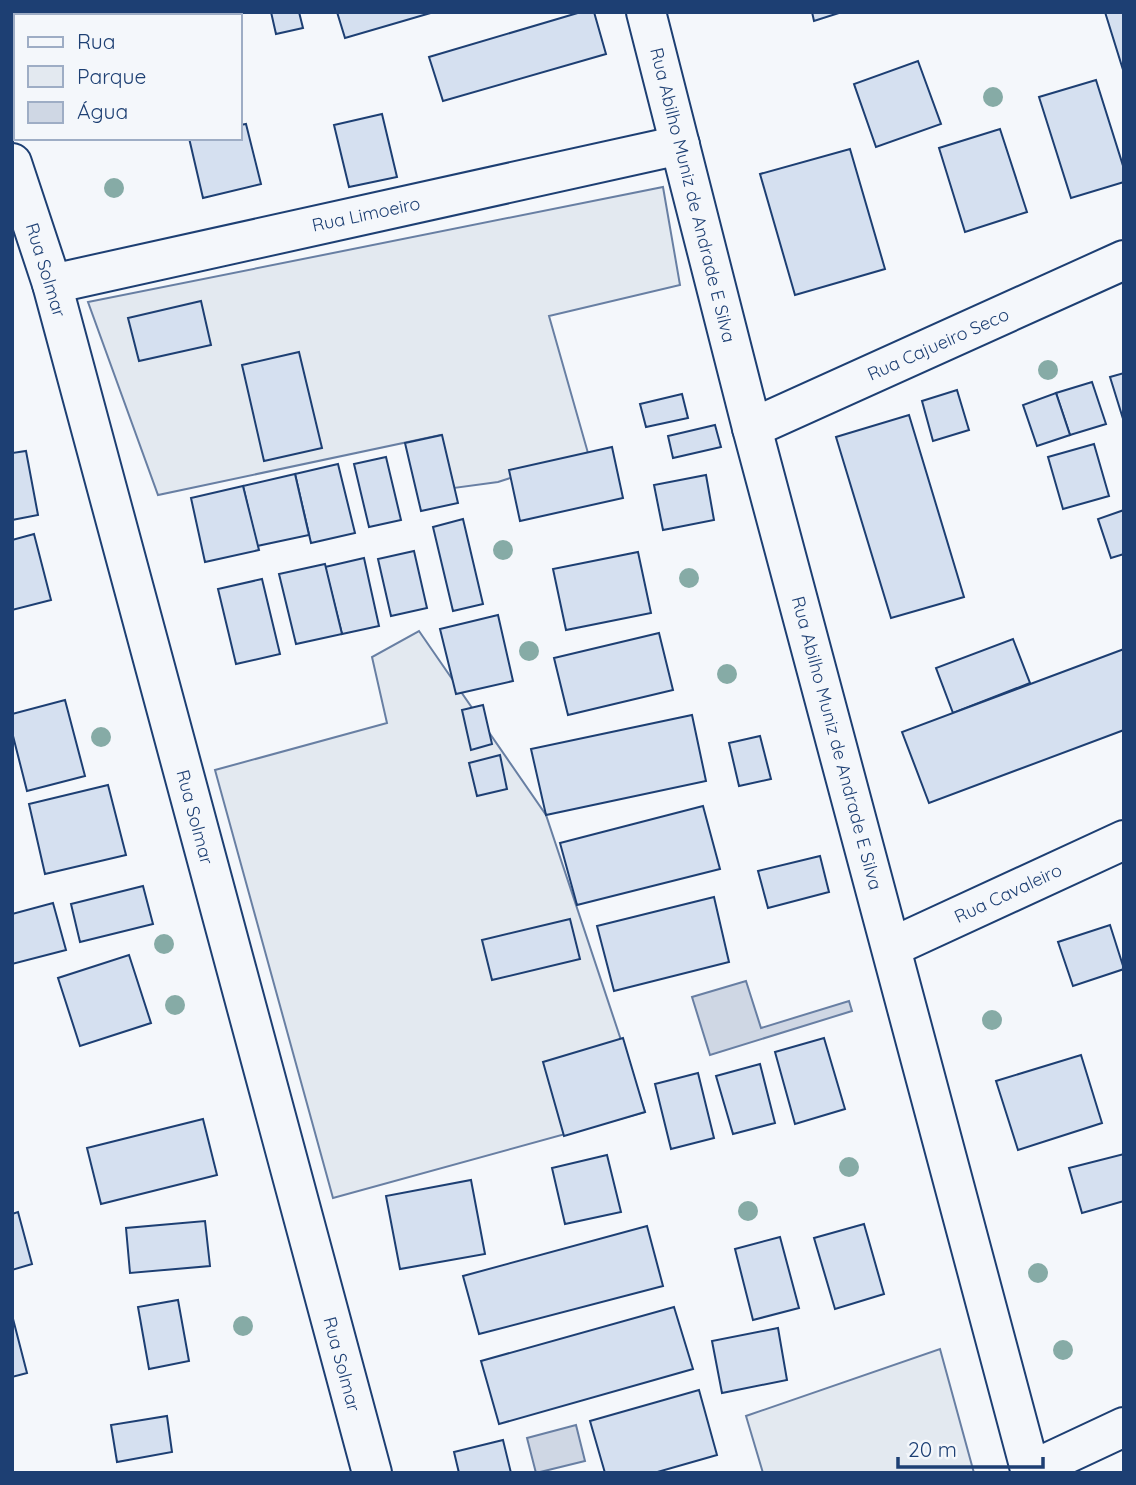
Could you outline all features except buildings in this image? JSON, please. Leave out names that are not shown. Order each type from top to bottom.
[{"type":"street","name":"Rua Abilho Muniz de Andrade E Silva","points":[[646,12],[752,428],[1030,1472]]},
{"type":"street","name":"Rua Limoeiro","points":[[52,284],[680,145]]},
{"type":"street","name":"Rua Solmar","points":[[12,163],[20,215],[52,284],[372,1473]]},
{"type":"street","name":"Rua Cajueiro Seco","points":[[752,428],[1124,260]]},
{"type":"street","name":"Rua Cavaleiro","points":[[891,947],[1124,840]]},
{"type":"street","points":[[1030,1472],[1124,1427]]},
{"type":"green space","points":[[663,187],[680,285],[549,316],[588,453],[498,482],[454,488],[441,435],[158,495],[88,302]]},
{"type":"green space","points":[[419,631],[546,815],[645,1112],[333,1198],[215,770],[387,723],[372,657]]},
{"type":"green space","points":[[940,1349],[974,1473],[763,1473],[746,1416]]},
{"type":"water","points":[[746,981],[761,1028],[849,1001],[852,1011],[710,1055],[692,997]]},
{"type":"water","points":[[576,1425],[585,1461],[536,1473],[527,1438]]}]
